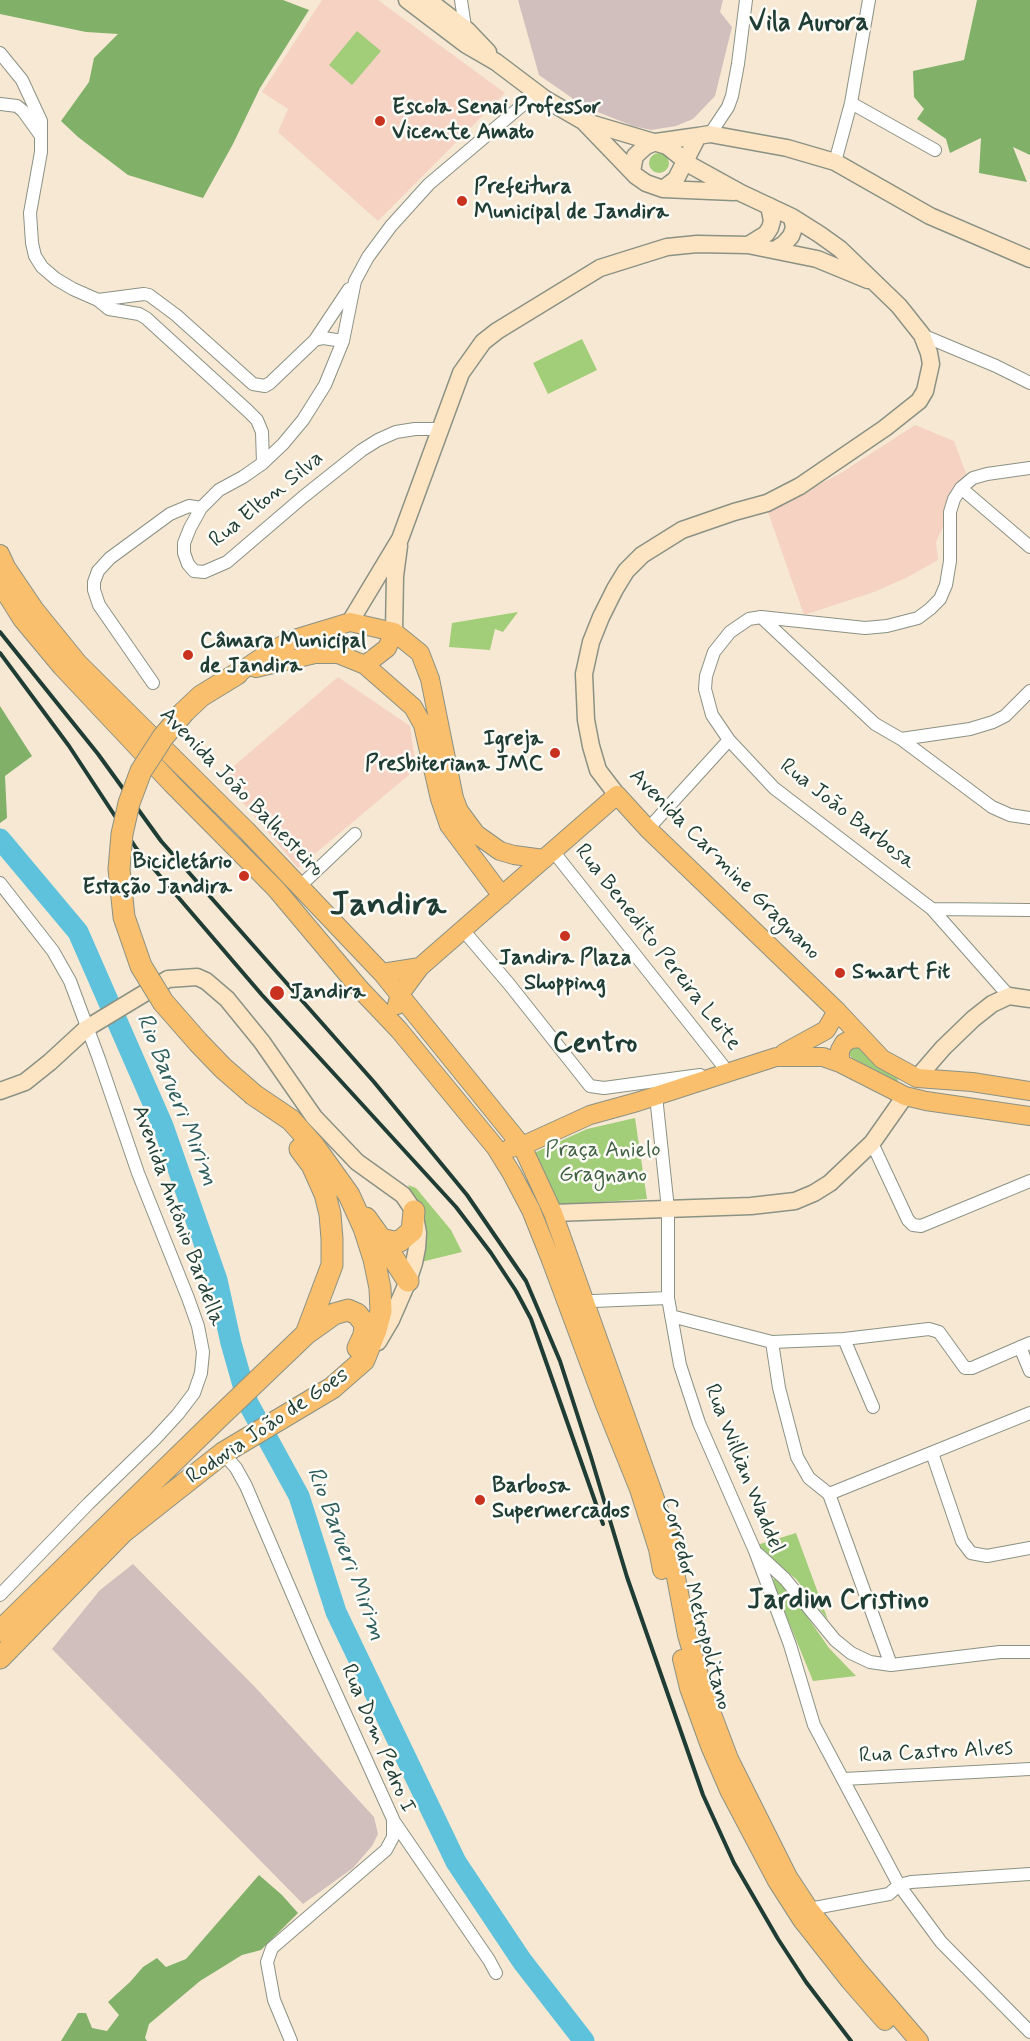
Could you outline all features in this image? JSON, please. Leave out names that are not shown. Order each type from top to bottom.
[{"type":"highway","points":[[237,674],[201,696],[184,712],[141,771],[129,802],[122,834],[119,869],[124,917],[141,966],[163,1002],[204,1049],[262,1101]]},
{"type":"highway","name":"Rodovia João de Goes","points":[[0,1658],[123,1532],[232,1448],[332,1388],[364,1360],[381,1311],[380,1288],[364,1228],[349,1195],[306,1137],[291,1120],[262,1101]]},
{"type":"highway","name":"Rodovia João de Goes","points":[[1,1625],[306,1334],[332,1265],[330,1214],[325,1194],[312,1165],[262,1101]]},
{"type":"highway","points":[[349,1195],[408,1281]]},
{"type":"highway","points":[[381,1239],[400,1241],[412,1231],[414,1211]]},
{"type":"highway","points":[[306,1334],[334,1314],[348,1310],[357,1314],[365,1324],[364,1335],[346,1376]]},
{"type":"highway","points":[[220,1416],[213,1432],[215,1444],[232,1448]]},
{"type":"main road","name":"Avenida João Balhesteiro","points":[[0,554],[6,567],[35,610],[78,663],[246,830],[382,973],[522,1146],[553,1214],[668,1535],[687,1635],[705,1698],[733,1768],[788,1877],[809,1908]]},
{"type":"main road","name":"Avenida João Balhesteiro","points":[[0,584],[22,619],[62,667],[172,784],[276,889],[360,989],[399,1030],[496,1148]]},
{"type":"main road","points":[[237,674],[268,652],[294,639],[350,622],[394,632],[420,653],[430,679],[454,798],[459,811],[476,834],[500,851],[514,855],[549,855]]},
{"type":"main road","points":[[338,654],[350,622]]},
{"type":"main road","points":[[365,664],[387,648],[394,632]]},
{"type":"main road","points":[[237,674],[315,654],[338,654],[365,664],[413,706],[423,725],[440,799],[449,825],[502,896]]},
{"type":"main road","name":"Avenida Carmine Gragnano","points":[[616,795],[648,829],[837,1011],[882,1059],[917,1078]]},
{"type":"main road","points":[[399,1030],[396,1017],[397,999],[420,967],[616,795]]},
{"type":"main road","points":[[382,973],[420,967]]},
{"type":"main road","points":[[496,1148],[522,1146],[590,1115],[776,1057],[826,1030],[837,1011]]},
{"type":"main road","points":[[840,1063],[840,1050],[844,1043],[851,1039],[861,1038]]},
{"type":"main road","points":[[776,1057],[805,1055],[824,1057],[905,1096],[1030,1116]]},
{"type":"main road","points":[[917,1078],[1030,1091]]},
{"type":"main road","name":"Corredor Metropolitano","points":[[496,1148],[531,1210],[639,1489],[658,1549],[689,1688],[729,1790],[777,1881],[802,1920],[850,1981],[902,2041]]},
{"type":"main road","points":[[755,1841],[766,1852],[792,1894],[809,1908],[857,1969],[919,2041]]},
{"type":"street","name":"Avenida Carmine Gragnano","points":[[407,0],[466,37]]},
{"type":"street","name":"Avenida Carmine Gragnano","points":[[428,0],[466,37],[545,99],[583,121],[667,146],[686,162],[741,193],[792,217],[840,249],[899,306],[922,335],[931,364],[929,379],[919,401],[800,486],[767,503],[682,530],[642,555],[626,571],[601,617],[591,642],[584,674],[586,720],[591,746],[598,770],[616,795]]},
{"type":"street","points":[[461,0],[466,37]]},
{"type":"street","points":[[663,189],[676,179],[704,135],[728,107],[738,64],[746,0]]},
{"type":"street","points":[[836,162],[851,103],[869,0]]},
{"type":"street","points":[[0,52],[22,80],[41,121],[41,152],[30,213],[32,243],[35,256],[42,267],[56,279],[98,300],[110,309],[140,314],[147,318],[257,420],[262,432],[263,463]]},
{"type":"street","name":"Rua Elton Silva","points":[[439,429],[396,432],[378,440],[303,497],[226,562],[204,572],[194,571],[188,564],[184,553],[186,537],[201,508],[219,490],[263,463],[283,444],[303,420],[325,385],[343,341],[355,281],[374,249],[410,203],[538,92]]},
{"type":"street","points":[[851,103],[935,150]]},
{"type":"street","points":[[0,104],[17,106],[42,138]]},
{"type":"street","name":"Avenida Carmine Gragnano","points":[[583,121],[646,183],[663,189],[741,193]]},
{"type":"street","points":[[632,171],[635,156],[639,150],[656,142],[704,135],[787,148],[836,162],[930,216],[1030,259]]},
{"type":"street","points":[[748,245],[766,234],[770,228],[772,222],[769,206]]},
{"type":"street","points":[[775,250],[791,236],[794,228],[792,217]]},
{"type":"street","points":[[350,622],[400,539],[461,373],[483,342],[568,287],[600,268],[667,247],[697,244],[748,245],[817,259],[836,265],[874,283]]},
{"type":"street","points":[[98,300],[144,294],[149,296],[176,315],[253,384],[265,386],[315,340],[355,281]]},
{"type":"street","points":[[922,335],[1030,383]]},
{"type":"street","points":[[315,340],[323,338],[343,341]]},
{"type":"street","points":[[761,617],[865,628],[887,626],[918,618],[940,599],[946,585],[950,561],[950,512],[961,488],[973,478],[1030,468]]},
{"type":"street","points":[[961,488],[1030,547]]},
{"type":"street","points":[[153,683],[99,605],[94,582],[98,571],[110,558],[170,514],[189,506],[201,508]]},
{"type":"street","points":[[394,632],[395,576],[400,539]]},
{"type":"street","points":[[761,617],[875,723],[901,739],[992,807],[1010,815],[1030,818]]},
{"type":"street","name":"Rua João Barbosa","points":[[761,617],[748,619],[730,632],[714,652],[706,676],[705,689],[712,715],[729,740],[774,788],[932,909],[1009,996]]},
{"type":"street","points":[[901,739],[970,729],[993,723],[1005,716],[1030,691]]},
{"type":"street","points":[[648,829],[729,740]]},
{"type":"street","points":[[299,886],[355,834]]},
{"type":"street","name":"Rua Benedito Pereira Leite","points":[[549,855],[728,1072]]},
{"type":"street","name":"Avenida Antônio Bardella","points":[[0,883],[53,951],[92,1025],[138,1173],[197,1323],[203,1352],[201,1373],[194,1393],[155,1439],[87,1504],[0,1595]]},
{"type":"street","points":[[932,909],[1030,910]]},
{"type":"street","points":[[463,930],[590,1086],[604,1088],[728,1072]]},
{"type":"street","points":[[0,1090],[26,1082],[92,1025],[168,979],[197,977],[206,981],[227,999],[262,1042],[314,1117],[357,1162],[403,1195],[414,1211],[418,1233],[417,1248],[408,1281],[391,1320],[373,1350],[364,1360]]},
{"type":"street","points":[[917,1078],[943,1048],[992,1004],[1009,996],[1030,999]]},
{"type":"street","name":"Rua Willian Waddel","points":[[656,1096],[668,1209],[668,1298],[680,1365],[703,1430],[755,1551],[790,1645],[814,1725],[899,1886],[941,1942],[1030,2032]]},
{"type":"street","points":[[553,1214],[751,1206],[795,1201],[830,1184],[873,1143],[905,1096]]},
{"type":"street","points":[[873,1143],[908,1221],[913,1225],[921,1226],[1030,1181]]},
{"type":"street","points":[[594,1301],[668,1298]]},
{"type":"street","points":[[671,1316],[772,1342],[844,1339],[929,1329],[939,1332],[965,1368],[972,1368],[1025,1345],[1030,1371]]},
{"type":"street","points":[[844,1339],[873,1407]]},
{"type":"street","points":[[772,1342],[779,1388],[797,1458],[810,1478],[829,1494],[891,1665]]},
{"type":"street","points":[[829,1494],[1030,1413]]},
{"type":"street","name":"Rua Dom Pedro I","points":[[232,1448],[236,1468],[393,1819],[393,1837],[386,1850],[272,1948],[267,1962],[274,2000],[291,2041]]},
{"type":"street","points":[[932,1453],[962,1541],[971,1553],[987,1556],[1030,1548]]},
{"type":"street","points":[[755,1551],[785,1579],[835,1640],[851,1653],[870,1662],[891,1665],[1000,1652],[1030,1652]]},
{"type":"street","name":"Rua Castro Alves","points":[[844,1779],[1030,1769]]},
{"type":"street","points":[[393,1819],[496,1973]]},
{"type":"street","points":[[809,1908],[889,1894],[899,1886],[911,1882],[1030,1874]]},
{"type":"shaded area","name":"Escola Senai Professor Vicente Amato","points":[[322,0],[378,0],[505,93],[378,221],[278,132],[288,109],[262,92]]},
{"type":"shaded area","points":[[518,0],[723,0],[720,12],[732,27],[715,96],[693,119],[676,126],[651,130],[633,126],[585,107],[539,75]]},
{"type":"shaded area","points":[[915,425],[954,441],[967,476],[936,542],[938,560],[874,592],[804,615],[768,512],[841,473]]},
{"type":"shaded area","points":[[338,677],[410,726],[416,769],[298,868],[221,777]]},
{"type":"shaded area","points":[[133,1564],[255,1687],[374,1817],[378,1834],[372,1846],[353,1868],[303,1904],[52,1649],[100,1590]]},
{"type":"green space","points":[[0,0],[283,0],[309,10],[260,88],[203,198],[128,175],[61,121],[89,82],[94,58],[118,34],[86,32],[0,14]]},
{"type":"green space","points":[[977,0],[1030,0],[1030,155],[1013,147],[1027,182],[979,173],[981,138],[950,153],[946,139],[917,119],[924,109],[914,97],[913,71],[964,60]]},
{"type":"green space","points":[[357,31],[381,51],[352,85],[329,65]]},
{"type":"green space","points":[[659,153],[666,156],[669,163],[666,170],[659,173],[652,170],[649,163],[652,156]]},
{"type":"green space","points":[[582,339],[597,370],[548,394],[533,363]]},
{"type":"green space","points":[[518,612],[503,632],[495,629],[490,650],[449,647],[452,623]]},
{"type":"green space","points":[[0,706],[32,756],[5,776],[7,818],[0,823]]},
{"type":"green space","points":[[853,1043],[897,1075],[898,1082],[852,1058],[848,1053]]},
{"type":"green space","name":"Praça Anielo Gragnano","points":[[635,1118],[647,1199],[555,1205],[534,1153],[587,1129]]},
{"type":"green space","points":[[408,1185],[416,1188],[451,1230],[462,1252],[421,1262],[422,1213]]},
{"type":"green space","points":[[796,1533],[828,1620],[796,1579],[763,1553],[757,1545]]},
{"type":"green space","points":[[776,1577],[781,1579],[829,1648],[856,1676],[813,1681],[772,1581]]},
{"type":"green space","points":[[259,1875],[298,1913],[261,1950],[242,1955],[200,1981],[149,2024],[145,2038],[147,2041],[61,2041],[78,2013],[86,2013],[92,2028],[107,2031],[119,2015],[108,2002],[143,1967],[157,1958],[166,1967],[186,1959]]},
{"type":"waterway","name":"Rio Barueri Mirim","points":[[0,839],[78,932],[163,1126],[217,1280],[231,1343],[248,1403],[299,1496],[336,1612],[456,1862],[522,1961],[584,2041]]},
{"type":"railway","points":[[0,632],[98,754],[161,841],[374,1082],[467,1195],[526,1281],[560,1361],[627,1577],[703,1795],[734,1863],[778,1939],[806,1982],[851,2041]]},
{"type":"railway","points":[[0,653],[69,746],[136,848],[262,995],[456,1207],[491,1253],[531,1319],[603,1524]]},
{"type":"place","name":"Escola Senai Professor Vicente Amato","points":[[380,121]]},
{"type":"place","name":"Prefeitura Municipal de Jandira","points":[[462,201]]},
{"type":"place","name":"Câmara Municipal de Jandira","points":[[188,655]]},
{"type":"place","name":"Igreja Presbiteriana JMC","points":[[555,753]]},
{"type":"place","name":"Bicicletário Estação Jandira","points":[[244,876]]},
{"type":"place","name":"Jandira Plaza Shopping","points":[[565,936]]},
{"type":"place","name":"Smart Fit","points":[[840,973]]},
{"type":"place","name":"Jandira","points":[[277,993]]},
{"type":"place","name":"Barbosa Supermercados","points":[[480,1500]]},
{"type":"district","name":"Vila Aurora","points":[[809,25]]},
{"type":"district","name":"Jandira","points":[[388,907]]},
{"type":"district","name":"Centro","points":[[595,1045]]},
{"type":"district","name":"Jardim Cristino","points":[[838,1602]]}]
